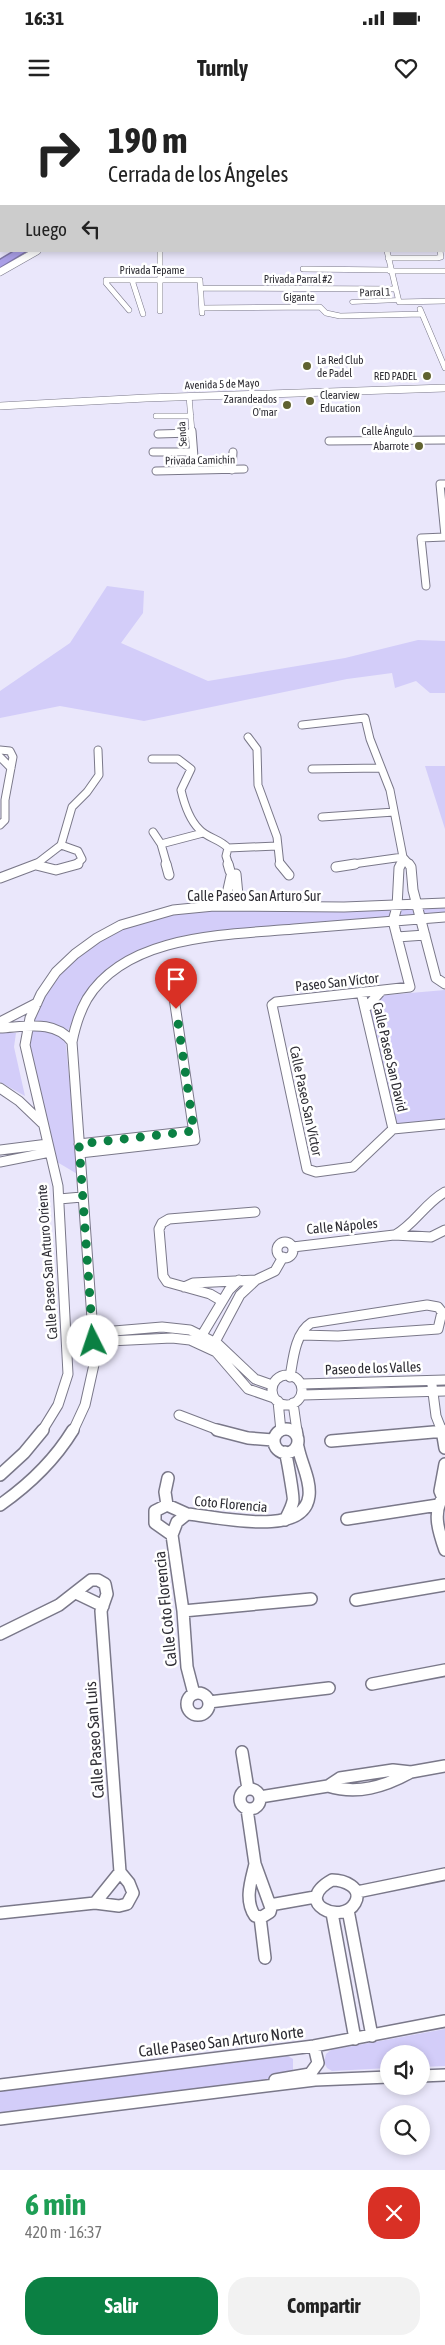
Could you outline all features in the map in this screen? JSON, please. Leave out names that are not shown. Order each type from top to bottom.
[{"type":"highway","points":[[0,264],[20,252]]},
{"type":"main road","points":[[0,272],[35,252]]},
{"type":"main road","name":"Avenida 5 de Mayo","points":[[0,406],[189,396],[445,388]]},
{"type":"street","points":[[160,252],[160,311]]},
{"type":"street","points":[[387,252],[399,301],[445,301]]},
{"type":"street","points":[[388,258],[438,258],[441,257],[440,252]]},
{"type":"street","points":[[303,269],[445,271]]},
{"type":"street","points":[[106,280],[106,283],[129,310]]},
{"type":"street","name":"Privada Tepame","points":[[106,280],[197,280],[201,282],[202,288]]},
{"type":"street","points":[[132,280],[143,314]]},
{"type":"street","name":"Privada Parral #2","points":[[202,288],[395,289]]},
{"type":"street","name":"Gigante","points":[[202,288],[202,310],[320,307],[326,313],[340,316],[422,314]]},
{"type":"street","points":[[317,289],[320,307]]},
{"type":"street","name":"Parral 1","points":[[352,302],[399,301]]},
{"type":"street","points":[[418,301],[445,368]]},
{"type":"street","name":"Senda","points":[[189,396],[195,470]]},
{"type":"street","points":[[156,416],[190,416]]},
{"type":"street","points":[[158,434],[192,433]]},
{"type":"street","name":"Calle Ángulo","points":[[329,440],[445,440]]},
{"type":"street","points":[[153,452],[193,452]]},
{"type":"street","points":[[232,470],[233,452]]},
{"type":"street","name":"Privada Camichín","points":[[156,471],[244,469]]},
{"type":"street","points":[[426,586],[421,538],[445,537],[442,518],[445,511],[440,484],[445,484]]},
{"type":"street","points":[[302,724],[365,718],[370,740],[390,790],[403,859],[411,867],[412,890],[436,978],[445,984]]},
{"type":"street","points":[[248,737],[257,749],[258,785],[277,838],[280,867],[289,875]]},
{"type":"street","points":[[0,750],[10,751],[13,757],[5,800],[5,820],[0,825]]},
{"type":"street","points":[[0,878],[36,865],[61,845],[72,807],[87,792],[99,775],[98,750]]},
{"type":"street","points":[[152,759],[175,756],[186,761],[191,769],[182,790],[185,805],[199,830],[222,841],[228,848]]},
{"type":"street","points":[[0,757],[11,768]]},
{"type":"street","points":[[312,769],[381,768]]},
{"type":"street","points":[[322,817],[394,812]]},
{"type":"street","points":[[153,832],[161,844],[169,875]]},
{"type":"street","points":[[161,844],[203,833]]},
{"type":"street","points":[[36,865],[56,870],[77,865],[82,859],[78,851],[61,845]]},
{"type":"street","points":[[228,848],[277,846]]},
{"type":"street","points":[[228,848],[226,856],[243,906]]},
{"type":"street","points":[[336,868],[403,859]]},
{"type":"street","points":[[403,859],[399,868],[397,907],[393,921],[397,937],[425,935]]},
{"type":"street","points":[[218,906],[227,894],[233,876]]},
{"type":"street","points":[[227,894],[238,895]]},
{"type":"street","name":"Calle Paseo San Arturo Sur","points":[[26,1028],[45,984],[64,962],[110,931],[130,921],[171,910],[201,906],[397,907],[445,904]]},
{"type":"street","points":[[0,1505],[16,1495],[43,1471],[74,1430],[93,1385],[95,1360],[72,1042],[80,1010],[97,984],[115,968],[137,956],[166,945],[196,937],[445,917]]},
{"type":"street","name":"Paseo San Víctor","points":[[272,1005],[276,1002],[406,989],[410,987],[397,937]]},
{"type":"street","points":[[80,1149],[195,1136],[174,991]]},
{"type":"street","points":[[365,1009],[381,991]]},
{"type":"street","name":"Calle Paseo San David","points":[[361,992],[393,1129]]},
{"type":"street","points":[[0,1022],[37,1003]]},
{"type":"street","name":"Calle Paseo San Víctor","points":[[272,1005],[307,1169],[316,1172],[353,1166],[393,1129]]},
{"type":"street","points":[[0,1028],[58,1028],[68,1034],[72,1042]]},
{"type":"street","name":"Calle Paseo San Arturo Oriente","points":[[0,1475],[42,1434],[62,1396],[68,1374],[58,1186],[24,1044],[26,1028]]},
{"type":"street","points":[[0,1088],[19,1101],[44,1126]]},
{"type":"street","points":[[393,1129],[445,1124]]},
{"type":"street","points":[[0,1150],[49,1148]]},
{"type":"street","points":[[0,1162],[49,1148]]},
{"type":"street","name":"Calle Nápoles","points":[[394,1235],[415,1222],[438,1196],[445,1192]]},
{"type":"street","points":[[58,1199],[82,1197]]},
{"type":"street","points":[[222,1301],[210,1294],[174,1286],[167,1282],[163,1276],[159,1229],[162,1223],[169,1219],[255,1212]]},
{"type":"street","name":"Calle Nápoles","points":[[256,1280],[275,1271],[284,1257],[276,1252],[278,1246],[287,1244],[292,1247],[394,1235],[431,1237],[445,1230]]},
{"type":"street","points":[[202,1335],[233,1284],[239,1280]]},
{"type":"street","points":[[184,1287],[193,1283],[256,1280]]},
{"type":"street","points":[[216,1342],[240,1295],[256,1280]]},
{"type":"street","points":[[290,1377],[302,1335],[310,1324],[323,1320],[426,1306],[438,1307],[442,1312],[438,1329],[338,1336],[302,1335]]},
{"type":"street","points":[[216,1312],[229,1317]]},
{"type":"street","points":[[66,1339],[171,1327],[190,1330],[216,1342],[250,1376],[272,1385]]},
{"type":"street","points":[[93,1337],[190,1340],[216,1352],[248,1389],[276,1400],[293,1403],[303,1395],[301,1384],[290,1377],[279,1378],[272,1385]]},
{"type":"street","points":[[431,1380],[437,1421],[444,1431],[445,1448]]},
{"type":"street","name":"Paseo de los Valles","points":[[301,1384],[445,1380]]},
{"type":"street","points":[[272,1385],[281,1431]]},
{"type":"street","name":"Paseo de los Valles","points":[[303,1395],[445,1391]]},
{"type":"street","points":[[285,1520],[305,1509],[309,1501],[310,1486],[300,1463],[299,1439],[293,1403]]},
{"type":"street","points":[[179,1415],[235,1437],[273,1440]]},
{"type":"street","points":[[297,1435],[290,1430],[281,1431],[276,1434],[273,1440],[276,1448],[285,1452],[298,1447]]},
{"type":"street","points":[[331,1441],[444,1431]]},
{"type":"street","points":[[285,1452],[294,1499],[285,1520]]},
{"type":"street","points":[[445,1464],[440,1491],[442,1499],[439,1530],[445,1550]]},
{"type":"street","points":[[167,1505],[165,1492],[168,1478]]},
{"type":"street","points":[[347,1519],[442,1499]]},
{"type":"street","points":[[172,1535],[158,1526],[154,1519],[158,1508],[167,1505],[187,1514]]},
{"type":"street","name":"Coto Florencia","points":[[177,1522],[187,1514],[259,1523],[285,1520]]},
{"type":"street","name":"Calle Coto Florencia","points":[[177,1522],[172,1535],[184,1611],[187,1667],[194,1694]]},
{"type":"street","name":"Calle Paseo San Luis","points":[[0,1634],[37,1617],[76,1593],[91,1580],[98,1580],[105,1584],[107,1594],[101,1611],[120,1872],[129,1883],[132,1893],[127,1904],[119,1906],[95,1903],[0,1913]]},
{"type":"street","points":[[356,1600],[445,1585]]},
{"type":"street","points":[[76,1593],[103,1606]]},
{"type":"street","points":[[184,1611],[311,1600]]},
{"type":"street","points":[[372,1684],[445,1670]]},
{"type":"street","points":[[209,1702],[329,1688]]},
{"type":"street","points":[[194,1694],[205,1696],[209,1702],[204,1713],[192,1713],[186,1703],[194,1694]]},
{"type":"street","points":[[242,1752],[248,1789]]},
{"type":"street","points":[[260,1797],[328,1786],[343,1791],[369,1787],[397,1781],[412,1772],[445,1766]]},
{"type":"street","points":[[248,1789],[255,1791],[260,1797]]},
{"type":"street","points":[[248,1789],[240,1797],[241,1805],[248,1809],[255,1808],[260,1801],[260,1797]]},
{"type":"street","points":[[248,1809],[254,1864],[270,1905],[270,1912],[260,1917]]},
{"type":"street","points":[[254,1864],[250,1889],[250,1906],[252,1913],[260,1917]]},
{"type":"street","points":[[95,1903],[120,1872]]},
{"type":"street","points":[[357,1892],[445,1874]]},
{"type":"street","points":[[332,1880],[346,1881],[355,1887],[357,1892],[355,1904],[348,1910],[337,1914],[320,1908],[315,1897],[320,1886],[332,1880]]},
{"type":"street","points":[[270,1905],[315,1897]]},
{"type":"street","points":[[348,1910],[372,2036]]},
{"type":"street","points":[[332,1913],[355,2039]]},
{"type":"street","points":[[260,1917],[265,1958]]},
{"type":"street","name":"Calle Paseo San Arturo Norte","points":[[0,2085],[314,2046],[445,2021]]},
{"type":"street","points":[[260,2087],[266,2082],[310,2074],[318,2063],[314,2046]]},
{"type":"street","points":[[430,2076],[445,2075]]},
{"type":"street","points":[[0,2119],[315,2080],[380,2077]]},
{"type":"shaded area","points":[[107,586],[144,591],[143,613],[121,643],[208,681],[345,658],[418,640],[445,641],[445,693],[430,693],[416,681],[395,688],[392,673],[347,679],[144,721],[60,706],[0,718],[0,691],[70,643]]},
{"type":"shaded area","points":[[425,766],[445,766],[445,829]]},
{"type":"shaded area","points":[[445,904],[445,914],[272,929],[134,955],[80,1006],[65,1037],[79,1175],[52,1159],[28,1042],[30,1023],[48,984],[93,943],[134,922],[200,908],[364,911]]},
{"type":"shaded area","points":[[445,990],[445,1121],[397,1125],[364,997]]},
{"type":"shaded area","points":[[0,1033],[16,1033],[14,1047],[25,1096],[0,1082]]},
{"type":"shaded area","points":[[445,2029],[445,2066],[430,2067],[430,2045],[380,2045],[380,2068],[332,2071],[327,2068],[324,2062],[326,2054],[331,2050]]},
{"type":"shaded area","points":[[288,2056],[293,2059],[293,2080],[0,2117],[0,2091]]},
{"type":"place","name":"La Red Club de Padel","points":[[307,366]]},
{"type":"place","name":"RED PADEL","points":[[427,376]]},
{"type":"place","name":"Clearview Education","points":[[310,401]]},
{"type":"place","name":"Zarandeados O'mar","points":[[287,405]]},
{"type":"place","name":"Abarrote","points":[[419,446]]},
{"type":"route","points":[[93,1341],[79,1144],[194,1131],[176,1009]]}]
